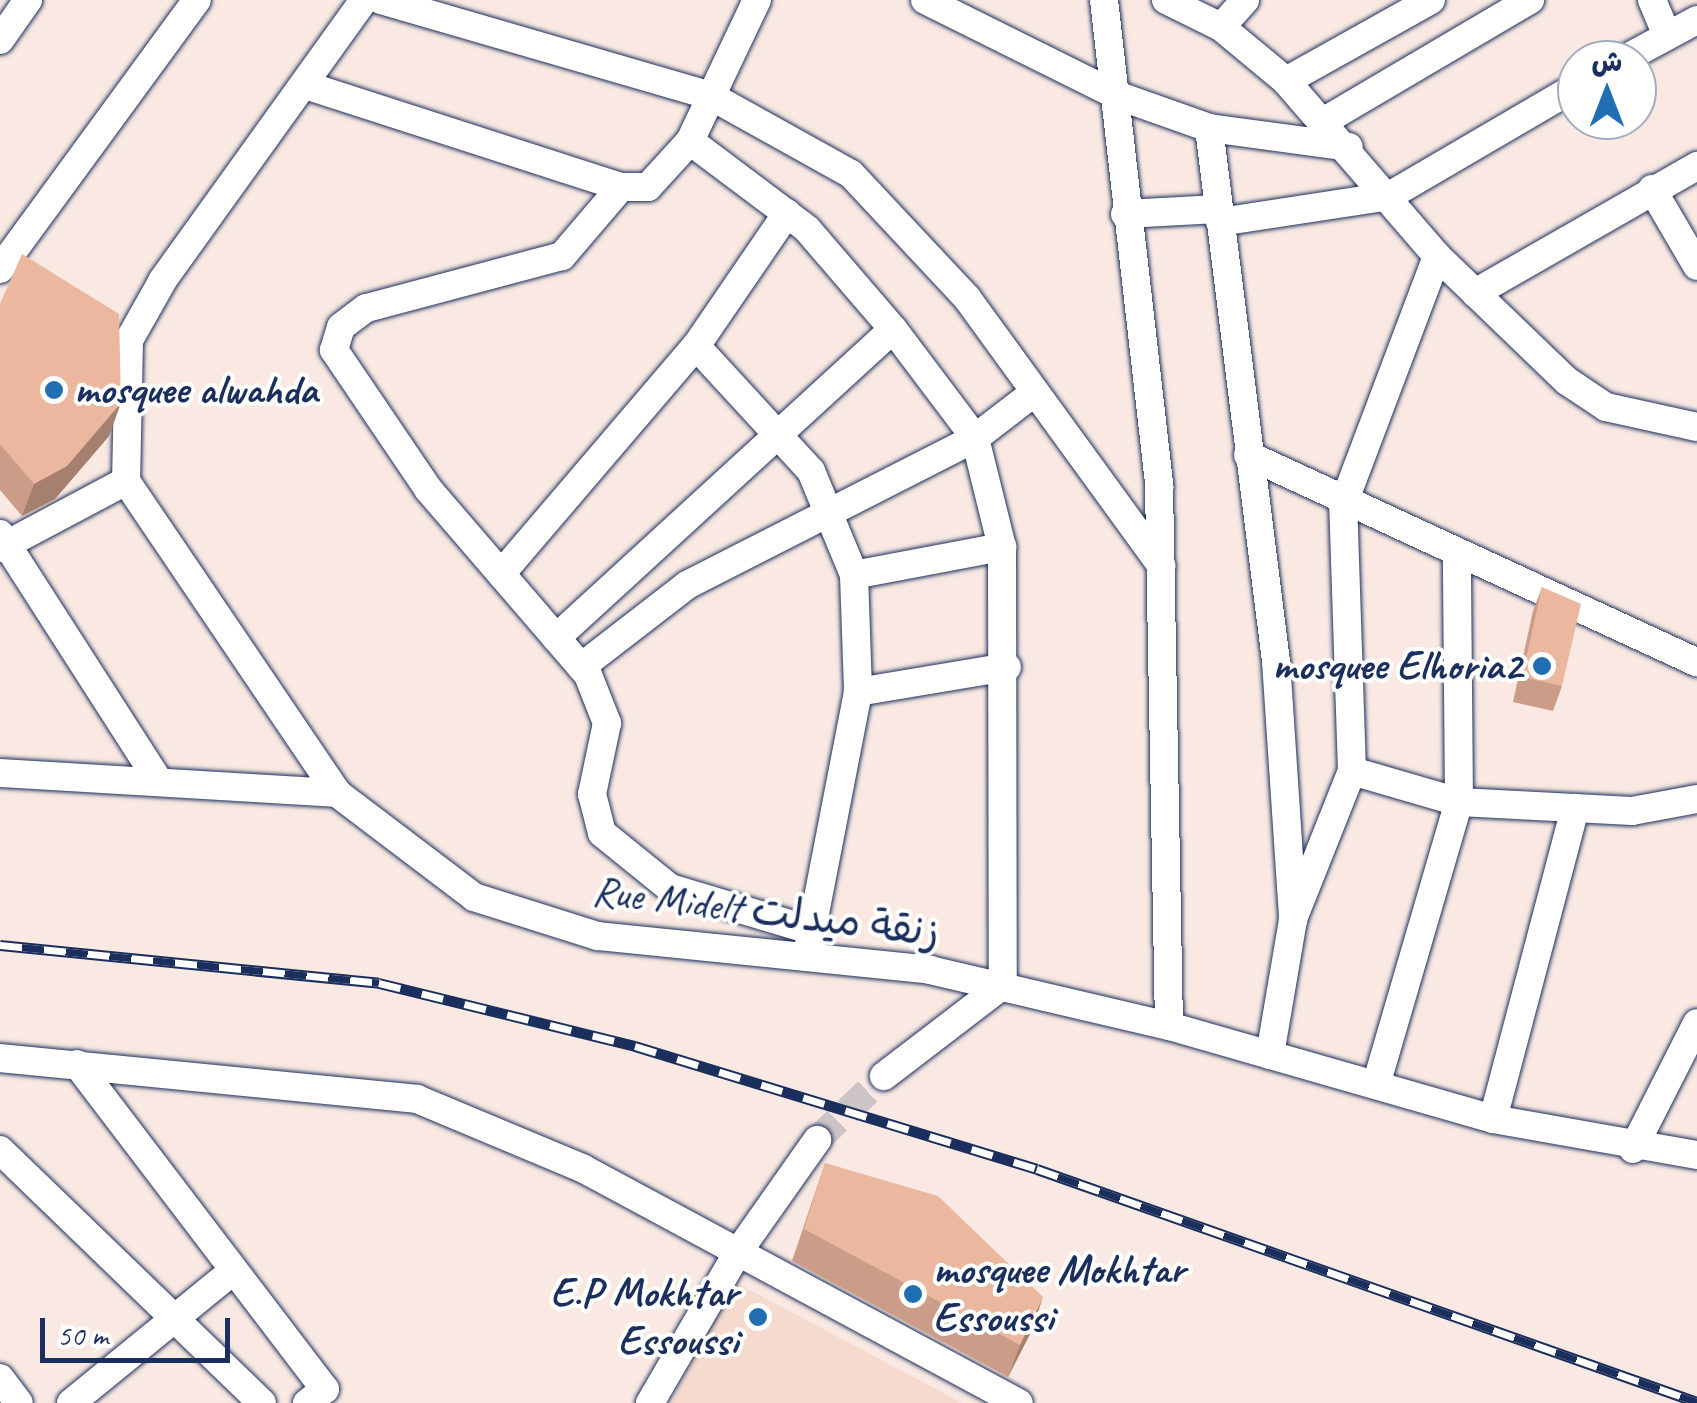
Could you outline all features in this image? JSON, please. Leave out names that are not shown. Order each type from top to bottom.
[{"type":"street","points":[[0,40],[28,0]]},
{"type":"street","points":[[33,277],[3,259],[197,0]]},
{"type":"street","points":[[157,779],[2,542],[126,480],[130,340],[162,280],[364,0]]},
{"type":"street","points":[[381,0],[709,95],[798,138],[887,204],[968,298],[1031,395],[1162,566]]},
{"type":"street","points":[[305,85],[621,186],[661,179],[690,142],[757,0]]},
{"type":"street","points":[[926,0],[1116,95],[1209,128],[1348,147]]},
{"type":"street","points":[[1104,0],[1162,566],[1169,1026]]},
{"type":"street","points":[[1166,0],[1221,26],[1286,81],[1326,120],[1437,256],[1606,406],[1697,428]]},
{"type":"street","points":[[1221,26],[1245,0]]},
{"type":"street","points":[[1286,81],[1431,0]]},
{"type":"street","points":[[1326,120],[1530,0]]},
{"type":"street","points":[[1652,0],[1666,36]]},
{"type":"street","points":[[1657,41],[1697,20]]},
{"type":"street","points":[[1125,214],[1219,215],[1389,196],[1557,98]]},
{"type":"street","points":[[1209,128],[1276,661],[1293,920]]},
{"type":"street","points":[[690,142],[787,212],[893,329],[976,438],[1002,547],[1007,666],[1003,985],[884,1076]]},
{"type":"street","points":[[1475,293],[1697,166]]},
{"type":"street","points":[[621,186],[562,256],[403,293],[350,318],[335,338],[349,379],[501,574],[581,666],[605,706],[592,808],[611,844],[670,888],[810,943],[858,692],[854,575],[832,508],[781,432],[696,346]]},
{"type":"street","points":[[1652,190],[1697,266]]},
{"type":"street","points":[[501,574],[696,346],[787,212]]},
{"type":"street","points":[[1270,1054],[1293,920],[1352,771],[1343,506],[1437,256]]},
{"type":"street","points":[[101,323],[130,340]]},
{"type":"street","points":[[556,638],[893,329]]},
{"type":"street","points":[[581,666],[687,585],[976,438],[1031,395]]},
{"type":"street","points":[[1248,455],[1343,506],[1457,559],[1697,662]]},
{"type":"street","name":"Rue Midelt زنقة ميدلت","points":[[126,480],[337,793],[440,875],[504,910],[648,945],[810,943],[1169,1026],[1492,1119],[1633,1149],[1697,1155]]},
{"type":"street","points":[[854,575],[1002,547]]},
{"type":"street","points":[[1376,1085],[1460,802],[1457,559]]},
{"type":"street","points":[[858,692],[1007,666]]},
{"type":"street","points":[[1352,771],[1460,802],[1632,811],[1697,799]]},
{"type":"street","points":[[0,773],[157,779],[337,793]]},
{"type":"street","points":[[1492,1119],[1575,808]]},
{"type":"street","points":[[1633,1149],[1697,1023]]},
{"type":"street","points":[[0,1058],[417,1099],[582,1168],[736,1255],[1020,1403]]},
{"type":"street","points":[[78,1064],[234,1270],[323,1398]]},
{"type":"street","points":[[650,1403],[736,1255],[818,1140]]},
{"type":"street","points":[[0,1150],[262,1403]]},
{"type":"street","points":[[71,1403],[176,1322],[234,1270]]},
{"type":"street","points":[[0,1378],[19,1403]]},
{"type":"shaded area","name":"E.P Mokhtar Essoussi","points":[[735,1282],[962,1403],[671,1403]]},
{"type":"building","name":"mosquee alwahda","points":[[22,254],[119,314],[121,403],[67,466],[34,484],[0,444],[0,304]]},
{"type":"building","name":"mosquee Elhoria2","points":[[1542,587],[1581,604],[1562,686],[1522,677]]},
{"type":"building","points":[[825,1163],[938,1196],[1043,1297],[1020,1345],[804,1229]]},
{"type":"tunnel","points":[[817,1140],[884,1076]]},
{"type":"railway","points":[[0,945],[379,983],[635,1046],[1037,1169],[1697,1402]]},
{"type":"place","name":"mosquee alwahda","points":[[54,390]]},
{"type":"place","name":"mosquee Elhoria2","points":[[1542,666]]},
{"type":"place","name":"mosquee Mokhtar Essoussi","points":[[913,1294]]},
{"type":"place","name":"E.P Mokhtar Essoussi","points":[[758,1317]]}]
